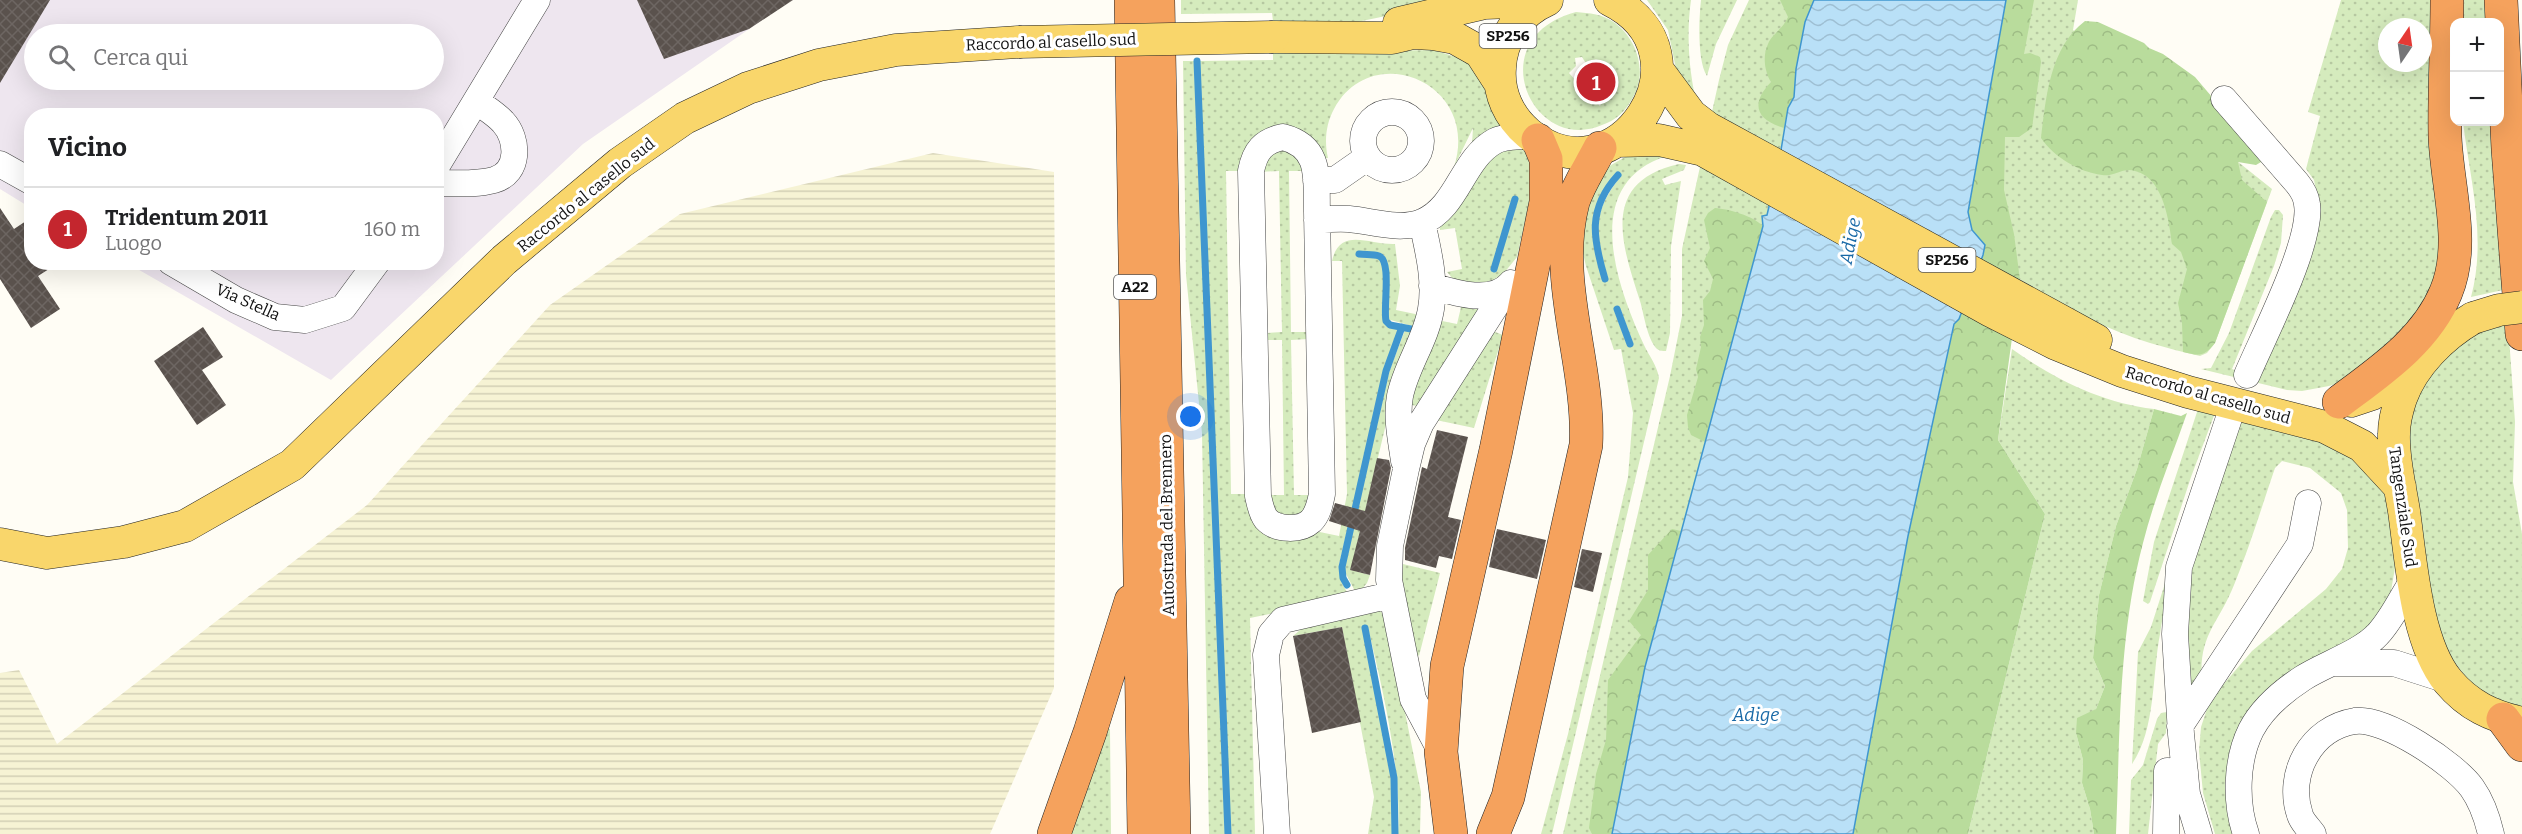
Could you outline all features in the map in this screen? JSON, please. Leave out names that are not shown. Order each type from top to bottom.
[{"type":"highway","name":"Autostrada del Brennero","points":[[1131,0],[1139,573],[1167,832]]},
{"type":"highway","name":"Autostrada del Brennero","points":[[1158,0],[1167,832]]},
{"type":"highway","points":[[2339,402],[2387,367],[2403,352],[2431,319],[2446,292],[2451,276],[2454,244],[2445,138],[2447,0]]},
{"type":"highway","points":[[2501,0],[2508,149],[2522,334]]},
{"type":"highway","points":[[2446,65],[2450,90]]},
{"type":"highway","points":[[2425,360],[2463,292],[2468,265],[2469,238],[2466,200],[2456,126]]},
{"type":"highway","points":[[1436,834],[1443,768],[1447,666],[1496,450],[1546,202],[1546,159],[1535,138]]},
{"type":"highway","points":[[1492,834],[1508,797],[1586,445],[1588,416],[1569,287],[1568,248],[1573,203],[1578,188],[1608,145]]},
{"type":"highway","points":[[1054,834],[1090,732],[1139,573]]},
{"type":"highway","points":[[2512,721],[2522,745]]},
{"type":"highway","points":[[1443,768],[1451,834]]},
{"type":"highway","points":[[1507,834],[1508,797]]},
{"type":"main road","name":"Raccordo al casello sud","points":[[1608,145],[1638,124],[1649,107],[1657,83],[1657,69],[1651,41],[1644,28],[1626,9],[1610,0]]},
{"type":"main road","name":"Raccordo al casello sud","points":[[1331,39],[1485,3],[1545,1]]},
{"type":"main road","name":"Raccordo al casello sud","points":[[1500,83],[1500,63],[1507,38],[1524,15],[1545,1]]},
{"type":"main road","name":"Raccordo al casello sud","points":[[0,544],[47,553],[124,542],[175,529],[185,526],[292,465],[504,260],[620,163],[696,113],[748,88],[819,65],[896,50],[1019,42],[1273,37],[1392,38],[1413,33],[1455,38],[1480,52],[1500,83],[1513,117],[1535,138],[1568,150],[1659,140],[1706,139],[2103,344],[2191,385],[2325,427],[2362,446],[2400,487]]},
{"type":"main road","name":"Raccordo al casello sud","points":[[1657,69],[1706,139]]},
{"type":"main road","name":"Tangenziale Sud","points":[[2512,721],[2489,714],[2467,701],[2447,680],[2429,646],[2414,580],[2394,436],[2401,398],[2425,360],[2452,331],[2473,318],[2499,310],[2522,307]]},
{"type":"main road","name":"Raccordo al casello sud","points":[[2191,385],[2252,385],[2309,406],[2358,401],[2425,360]]},
{"type":"street","points":[[444,154],[537,0]]},
{"type":"street","points":[[2224,99],[2297,183],[2305,194],[2307,203],[2306,228],[2297,258],[2252,385]]},
{"type":"street","points":[[444,183],[494,180],[513,166],[515,150],[512,136],[503,122],[477,101]]},
{"type":"street","points":[[1283,137],[1295,140],[1311,156],[1316,167],[1317,220],[1322,494],[1318,510],[1311,521],[1303,526],[1285,527],[1268,521],[1261,511],[1258,496],[1251,171],[1254,156],[1271,139],[1283,137]]},
{"type":"street","points":[[1317,220],[1347,219],[1389,225],[1422,222],[1432,216],[1447,201],[1478,154],[1497,140],[1535,138]]},
{"type":"street","points":[[1316,180],[1335,180],[1368,157]]},
{"type":"street","points":[[0,164],[24,178]]},
{"type":"street","points":[[1406,469],[1400,428],[1400,396],[1428,324],[1432,286],[1428,247],[1422,222]]},
{"type":"street","points":[[1443,768],[1413,699],[1391,595],[1388,564],[1390,546],[1412,444],[1428,409],[1506,288],[1536,254]]},
{"type":"street","name":"Via Stella","points":[[185,270],[236,300],[275,317],[305,320],[343,308],[371,270]]},
{"type":"street","points":[[1432,286],[1457,294],[1478,297],[1506,288]]},
{"type":"street","points":[[2199,834],[2187,794],[2180,726],[2175,634],[2179,567],[2229,418]]},
{"type":"street","points":[[2180,726],[2300,543],[2308,503]]},
{"type":"street","points":[[2246,834],[2240,818],[2240,770],[2251,730],[2275,699],[2304,677],[2335,663],[2378,635],[2414,580]]},
{"type":"street","points":[[1277,834],[1266,655],[1271,633],[1283,620],[1391,595]]},
{"type":"street","points":[[2335,663],[2394,663],[2447,680]]},
{"type":"street","points":[[2313,834],[2301,817],[2296,798],[2297,778],[2304,758],[2316,740],[2335,728],[2357,721],[2379,724],[2403,734],[2455,770],[2471,786],[2483,804],[2491,834]]},
{"type":"street","points":[[2166,834],[2167,771],[2185,772]]},
{"type":"shaded area","points":[[0,0],[791,0],[583,144],[331,380],[139,270],[444,270],[444,108],[24,108],[24,204],[0,189]]},
{"type":"shaded area","points":[[933,153],[1054,172],[1056,409],[1054,688],[990,834],[0,834],[0,673],[19,670],[57,744],[367,505],[550,305],[680,214]]},
{"type":"green space","points":[[1181,0],[1463,0],[1357,22],[1273,21],[1272,13],[1181,14]]},
{"type":"green space","points":[[1647,0],[1691,0],[1689,55],[1698,109],[1676,69],[1668,30]]},
{"type":"green space","points":[[1701,0],[1737,0],[1716,44],[1707,76],[1700,50]]},
{"type":"green space","points":[[1749,0],[1814,0],[1788,108],[1767,216],[1762,216],[1763,226],[1645,667],[1612,834],[1563,834],[1670,376],[1682,316],[1682,249],[1719,80],[1728,45]]},
{"type":"green space","points":[[1780,0],[1814,0],[1805,22],[1796,69],[1794,97],[1788,108],[1784,128],[1767,121],[1759,110],[1760,97],[1771,82],[1765,64],[1766,49],[1770,40],[1788,17]]},
{"type":"green space","points":[[2006,0],[2078,0],[2073,30],[2272,189],[2215,343],[2207,353],[2200,356],[2150,343],[2106,327],[2022,281],[1983,255]]},
{"type":"green space","points":[[2006,0],[2034,0],[2024,54],[2030,53],[2040,57],[2041,62],[2032,128],[2019,137],[2005,137],[2004,190],[2014,234],[2020,280],[1998,440],[2045,514],[1968,834],[1853,834],[1908,536],[1954,324],[1959,319],[1985,245],[1972,230],[1968,213]]},
{"type":"green space","points":[[2341,0],[2432,0],[2444,251],[2420,317],[2348,380],[2329,386],[2302,391],[2287,390],[2201,369],[2211,368],[2229,333],[2271,217],[2275,210],[2279,210],[2283,215],[2281,243],[2274,266],[2232,369],[2254,378],[2317,195],[2314,180],[2306,169],[2320,116],[2308,112]]},
{"type":"green space","points":[[2460,0],[2488,0],[2489,18],[2459,18]]},
{"type":"green space","points":[[1576,12],[1591,14],[1615,23],[1630,39],[1640,68],[1637,89],[1623,112],[1612,121],[1577,130],[1555,124],[1537,109],[1526,90],[1523,67],[1529,45],[1546,26]],"holes":[[[1582,57],[1587,65],[1593,65],[1596,74],[1603,76],[1600,82],[1610,79],[1600,106],[1585,90],[1590,82],[1585,80],[1585,77],[1577,82],[1569,73],[1576,66],[1575,58]]]},
{"type":"green space","points":[[2085,21],[2098,22],[2144,43],[2195,77],[2263,157],[2256,165],[2238,162],[2242,180],[2267,202],[2215,343],[2204,353],[2197,355],[2183,352],[2182,323],[2178,303],[2187,269],[2181,252],[2172,244],[2166,210],[2156,187],[2140,173],[2129,170],[2109,175],[2085,171],[2060,157],[2041,138],[2048,90],[2057,59],[2064,44]]},
{"type":"green space","points":[[1433,50],[1466,60],[1477,72],[1507,130],[1472,144],[1473,128],[1454,167],[1458,137],[1452,113],[1438,93],[1418,80],[1396,74],[1373,76],[1351,88],[1334,109],[1326,139],[1328,158],[1322,158],[1304,134],[1243,171],[1226,171],[1231,494],[1247,494],[1252,510],[1310,530],[1339,536],[1347,494],[1342,261],[1332,261],[1336,250],[1342,244],[1357,240],[1395,244],[1400,286],[1396,310],[1420,315],[1392,399],[1351,570],[1370,575],[1367,583],[1357,595],[1344,570],[1389,372],[1405,330],[1410,332],[1412,326],[1387,319],[1388,283],[1384,255],[1360,252],[1360,257],[1377,258],[1382,261],[1383,320],[1388,326],[1400,328],[1385,367],[1339,565],[1342,583],[1350,598],[1250,618],[1255,834],[1230,834],[1199,61],[1273,60],[1273,53]]},
{"type":"green space","points":[[1183,61],[1194,61],[1211,403],[1225,834],[1209,834],[1202,433],[1186,275]]},
{"type":"green space","points":[[2464,126],[2492,126],[2503,290],[2471,297],[2476,275],[2477,253],[2473,187]]},
{"type":"green space","points":[[1289,146],[1307,171],[1289,171],[1291,332],[1308,332],[1309,339],[1291,340],[1294,495],[1315,495],[1313,502],[1297,518],[1274,514],[1265,495],[1284,495],[1282,340],[1266,340],[1266,333],[1282,332],[1279,171],[1259,172],[1263,157]]},
{"type":"green space","points":[[1511,148],[1528,153],[1535,176],[1517,257],[1504,273],[1493,280],[1470,286],[1454,280],[1447,272],[1462,269],[1455,228],[1440,230],[1440,223],[1489,155]]},
{"type":"green space","points":[[1632,153],[1667,156],[1640,169],[1623,188],[1614,212],[1612,238],[1616,266],[1633,321],[1659,378],[1552,834],[1541,834],[1568,734],[1628,477],[1633,413],[1621,349],[1614,350],[1586,266],[1579,220],[1606,168]],"holes":[[[1617,174],[1620,177],[1604,202],[1598,226],[1600,250],[1608,278],[1604,280],[1596,252],[1594,225],[1600,198]],[[1620,308],[1633,343],[1627,345],[1614,310]]]},
{"type":"green space","points":[[1679,164],[1686,165],[1684,170],[1662,179],[1665,185],[1681,181],[1671,246],[1670,333],[1666,351],[1663,351],[1654,345],[1646,326],[1627,258],[1623,238],[1623,218],[1627,200],[1637,185],[1654,173]]},
{"type":"green space","points":[[1715,208],[1740,214],[1763,226],[1705,442],[1691,435],[1687,415],[1698,377],[1696,369],[1704,325],[1703,300],[1710,291],[1713,279],[1704,261],[1710,248],[1704,220]]},
{"type":"green space","points":[[1485,302],[1418,406],[1411,405],[1410,392],[1436,328],[1442,321],[1457,324],[1462,303]]},
{"type":"green space","points":[[2508,323],[2515,422],[2513,482],[2522,534],[2522,709],[2490,696],[2465,676],[2455,663],[2440,633],[2428,590],[2409,443],[2412,415],[2419,391],[2442,358],[2477,332]]},
{"type":"green space","points":[[1490,330],[1503,335],[1474,428],[1436,420]]},
{"type":"green space","points":[[2012,349],[2079,388],[2116,401],[2154,409],[2137,469],[2116,526],[2099,595],[2093,658],[2105,686],[2096,709],[2076,733],[2083,760],[2082,783],[2090,809],[2094,834],[1968,834],[2045,514],[1998,440]]},
{"type":"green space","points":[[2200,403],[2340,442],[2383,487],[2390,508],[2395,568],[2391,591],[2381,613],[2362,632],[2343,648],[2280,679],[2258,699],[2230,755],[2225,783],[2227,813],[2235,834],[2215,834],[2203,793],[2199,751],[2201,727],[2207,709],[2216,693],[2252,651],[2326,589],[2342,569],[2348,548],[2347,510],[2341,493],[2310,468],[2282,461],[2275,468],[2234,585],[2206,641],[2203,653],[2202,682],[2191,697],[2186,633],[2189,570],[2238,422],[2215,413],[2191,477],[2150,602],[2148,604],[2143,601],[2154,542]]},
{"type":"green space","points":[[2154,409],[2181,416],[2187,413],[2152,510],[2135,579],[2122,688],[2116,834],[2094,834],[2090,809],[2082,783],[2083,760],[2076,733],[2077,718],[2096,709],[2105,686],[2093,658],[2099,595],[2116,526],[2137,469]]},
{"type":"green space","points":[[1672,529],[1681,531],[1645,667],[1612,834],[1592,834],[1589,828],[1596,774],[1606,740],[1608,680],[1641,635],[1629,621],[1648,590],[1648,555]]},
{"type":"green space","points":[[1403,564],[1440,573],[1419,656],[1415,653],[1401,582]]},
{"type":"green space","points":[[2169,571],[2149,718],[2140,750],[2132,764],[2138,652],[2151,627]]},
{"type":"green space","points":[[1379,610],[1386,617],[1421,792],[1420,834],[1398,834],[1394,757],[1368,628],[1364,629],[1394,797],[1393,834],[1368,834],[1374,797],[1342,627],[1293,636],[1306,625]]},
{"type":"green space","points":[[2167,712],[2166,733],[2158,744],[2148,834],[2129,834],[2131,780],[2143,765],[2157,719],[2161,713]]},
{"type":"green space","points":[[1103,728],[1110,729],[1111,834],[1064,834]]},
{"type":"water","name":"Adige","points":[[1814,0],[2006,0],[1968,212],[1972,230],[1985,245],[1959,319],[1954,324],[1908,536],[1853,834],[1612,834],[1645,667],[1763,226],[1762,216],[1767,215],[1788,108],[1794,97],[1796,69],[1805,22]]},
{"type":"building","points":[[0,0],[50,0],[36,24],[24,24],[24,43],[0,83]]},
{"type":"building","points":[[637,0],[793,0],[749,29],[664,59]]},
{"type":"building","points":[[0,208],[14,229],[24,222],[24,270],[47,270],[38,276],[60,309],[31,328],[0,279]]},
{"type":"building","points":[[203,327],[223,357],[202,370],[226,405],[197,425],[154,361]]},
{"type":"building","points":[[1437,430],[1468,437],[1448,517],[1461,520],[1452,559],[1439,556],[1436,568],[1405,560],[1405,548],[1422,467],[1427,469]]},
{"type":"building","points":[[1377,458],[1389,460],[1391,468],[1370,575],[1350,570],[1360,531],[1329,521],[1335,503],[1365,511]]},
{"type":"building","points":[[1497,529],[1546,540],[1537,579],[1489,567]]},
{"type":"building","points":[[1582,549],[1602,553],[1593,592],[1574,587]]},
{"type":"building","points":[[1342,627],[1361,722],[1312,733],[1293,636]]},
{"type":"waterway","points":[[1197,61],[1228,834]]},
{"type":"waterway","points":[[1605,279],[1595,225],[1601,200],[1618,175]]},
{"type":"waterway","points":[[1494,269],[1515,199]]},
{"type":"waterway","points":[[1359,254],[1377,255],[1383,260],[1386,275],[1386,321],[1390,325],[1411,329]]},
{"type":"waterway","points":[[1617,309],[1630,344]]},
{"type":"waterway","points":[[1347,585],[1343,578],[1342,567],[1386,371],[1402,327]]},
{"type":"waterway","points":[[1365,628],[1394,778],[1395,834]]},
{"type":"place","name":"Tridentum 2011","points":[[1596,82]]}]
